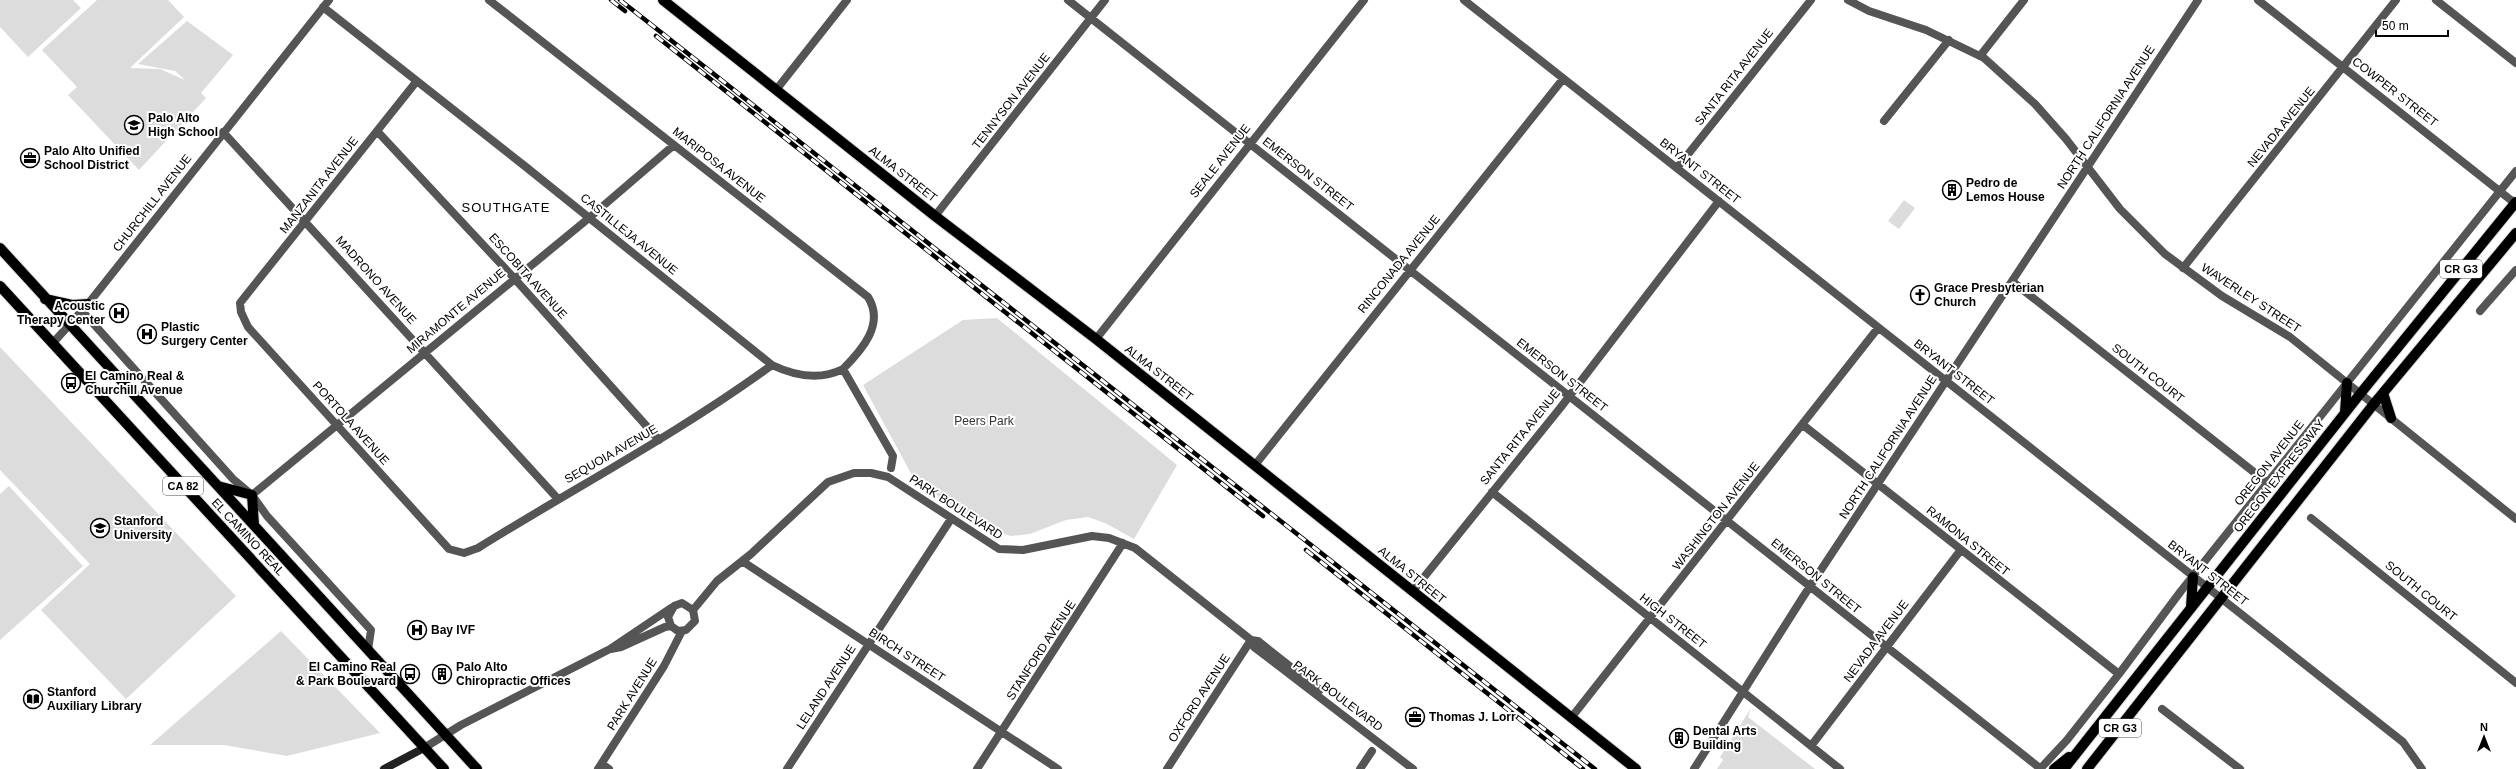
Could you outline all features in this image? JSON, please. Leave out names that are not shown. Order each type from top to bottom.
[{"type":"main road","name":"ALMA STREET","points":[[664,0],[936,216],[1096,339],[1636,769]]},
{"type":"main road","name":"OREGON EXPRESSWAY","points":[[2064,769],[2344,414],[2516,203]]},
{"type":"main road","name":"CR G3","points":[[2087,769],[2373,405],[2516,232]]},
{"type":"main road","name":"CA 82","points":[[0,248],[45,299]]},
{"type":"main road","name":"EL CAMINO REAL","points":[[0,286],[444,769]]},
{"type":"main road","points":[[45,299],[85,307]]},
{"type":"main road","name":"EL CAMINO REAL","points":[[45,299],[368,650]]},
{"type":"main road","points":[[2344,414],[2347,383]]},
{"type":"main road","points":[[2383,393],[2391,418]]},
{"type":"main road","points":[[218,486],[252,495],[254,525]]},
{"type":"main road","points":[[2192,607],[2193,577]]},
{"type":"main road","name":"CA 82","points":[[368,650],[477,769]]},
{"type":"main road","points":[[2054,769],[2083,746]]},
{"type":"street","name":"CHURCHILL AVENUE","points":[[52,344],[85,307],[329,0]]},
{"type":"street","name":"MARIPOSA AVENUE","points":[[489,0],[868,297],[873,306],[874,324],[871,334],[843,370]]},
{"type":"street","points":[[776,90],[847,0]]},
{"type":"street","name":"EMERSON STREET","points":[[1068,0],[1728,520],[1886,648],[2040,769]]},
{"type":"street","name":"TENNYSON AVENUE","points":[[936,216],[1105,0]]},
{"type":"street","name":"SEALE AVENUE","points":[[1096,339],[1249,143],[1364,0]]},
{"type":"street","name":"BRYANT STREET","points":[[1464,0],[2403,742],[2422,769]]},
{"type":"street","name":"SANTA RITA AVENUE","points":[[1677,168],[1810,0]]},
{"type":"street","name":"WAVERLEY STREET","points":[[1848,0],[1869,11],[1949,40],[1980,56],[2035,104],[2066,139],[2120,209],[2144,235],[2183,268],[2222,296],[2290,337],[2516,519]]},
{"type":"street","points":[[1980,56],[2024,0]]},
{"type":"street","name":"NORTH CALIFORNIA AVENUE","points":[[1694,769],[1810,587],[1879,485],[1946,380],[2013,282],[2198,0]]},
{"type":"street","name":"COWPER STREET","points":[[2258,0],[2516,203]]},
{"type":"street","name":"NEVADA AVENUE","points":[[2183,268],[2396,0]]},
{"type":"street","points":[[2436,0],[2516,63]]},
{"type":"street","name":"CASTILLEJA AVENUE","points":[[323,7],[590,218],[772,365],[797,375],[816,377],[832,375],[843,370]]},
{"type":"street","points":[[1884,121],[1949,40]]},
{"type":"street","name":"RINCONADA AVENUE","points":[[1255,465],[1409,270],[1563,79]]},
{"type":"street","name":"MANZANITA AVENUE","points":[[240,303],[416,82]]},
{"type":"street","name":"ESCOBITA AVENUE","points":[[377,131],[514,278],[658,440]]},
{"type":"street","name":"MADRONO AVENUE","points":[[223,132],[306,220],[558,499]]},
{"type":"street","name":"MIRAMONTE AVENUE","points":[[252,495],[514,278],[590,218],[674,145]]},
{"type":"street","name":"OREGON AVENUE","points":[[2040,769],[2067,740],[2193,577],[2269,484],[2347,383],[2516,171]]},
{"type":"street","name":"SANTA RITA AVENUE","points":[[1412,592],[1569,396],[1719,201]]},
{"type":"street","points":[[2480,311],[2516,270]]},
{"type":"street","name":"SOUTH COURT","points":[[2013,282],[2269,484]]},
{"type":"street","name":"PORTOLA AVENUE","points":[[240,303],[241,312],[248,327],[449,549],[456,552]]},
{"type":"street","points":[[85,307],[233,479],[252,495],[267,516],[371,630],[368,650]]},
{"type":"street","name":"WASHINGTON AVENUE","points":[[1571,718],[1878,328]]},
{"type":"street","name":"SEQUOIA AVENUE","points":[[456,552],[464,552],[478,548],[727,398],[772,365]]},
{"type":"street","points":[[843,370],[893,456],[891,468]]},
{"type":"street","name":"RAMONA STREET","points":[[1802,425],[1960,551],[2119,674]]},
{"type":"street","name":"PARK BOULEVARD","points":[[682,631],[693,625],[696,617],[693,610],[716,581],[742,562],[828,482],[849,474],[871,473],[888,477],[995,547],[1010,551],[1084,536],[1109,538],[1140,551],[1251,640],[1254,647],[1316,695],[1324,699],[1413,769]]},
{"type":"street","name":"HIGH STREET","points":[[1492,492],[1840,769]]},
{"type":"street","name":"SOUTH COURT","points":[[2311,518],[2516,683]]},
{"type":"street","name":"LELAND AVENUE","points":[[787,769],[951,519]]},
{"type":"street","name":"STANFORD AVENUE","points":[[977,769],[1123,543]]},
{"type":"street","name":"NEVADA AVENUE","points":[[1812,746],[1960,551]]},
{"type":"street","name":"BIRCH STREET","points":[[742,562],[1058,769]]},
{"type":"street","points":[[384,769],[445,735],[610,649],[671,608],[682,604],[693,610]]},
{"type":"street","points":[[670,626],[668,617],[671,608]]},
{"type":"street","points":[[610,649],[621,647],[655,630],[670,626],[682,631]]},
{"type":"street","name":"PARK AVENUE","points":[[603,767],[664,666],[682,631]]},
{"type":"street","name":"PARK BOULEVARD","points":[[1251,640],[1258,641],[1320,690]]},
{"type":"street","name":"OXFORD AVENUE","points":[[1167,769],[1251,640]]},
{"type":"street","points":[[2162,709],[2240,769]]},
{"type":"street","points":[[1360,769],[1372,751]]},
{"type":"green space","points":[[0,0],[73,0],[81,8],[28,57],[0,27]]},
{"type":"green space","points":[[97,0],[168,0],[184,17],[130,68],[160,69],[185,80],[175,71],[138,64],[187,21],[233,55],[201,93],[206,98],[139,170],[68,95],[77,87],[42,50]]},
{"type":"green space","points":[[1904,200],[1915,208],[1899,229],[1888,221]]},
{"type":"green space","name":"Peers Park","points":[[997,318],[1177,465],[1134,539],[1105,523],[1088,517],[1066,520],[1030,534],[1011,536],[982,528],[914,479],[863,385],[963,320]]},
{"type":"green space","points":[[0,347],[236,596],[126,699],[41,610],[90,564],[0,470]]},
{"type":"green space","points":[[9,486],[83,566],[0,640],[0,494]]},
{"type":"green space","points":[[281,631],[380,733],[287,756],[224,745],[150,745]]},
{"type":"green space","points":[[1751,708],[1748,717],[1815,769],[1717,769],[1723,760],[1720,757]]},
{"type":"railway","points":[[611,0],[625,11]]},
{"type":"railway","points":[[620,0],[1595,769]]},
{"type":"railway","points":[[656,36],[1263,516]]},
{"type":"railway","points":[[1306,550],[1583,769]]},
{"type":"place","name":"Palo Alto High School","points":[[134,125]]},
{"type":"place","name":"Palo Alto Unified School District","points":[[30,158]]},
{"type":"place","name":"Pedro de Lemos House","points":[[1952,190]]},
{"type":"place","name":"Grace Presbyterian Church","points":[[1920,295]]},
{"type":"place","name":"Acoustic Therapy Center","points":[[119,313]]},
{"type":"place","name":"Plastic Surgery Center","points":[[147,334]]},
{"type":"place","name":"El Camino Real & Churchill Avenue","points":[[71,383]]},
{"type":"place","name":"Stanford University","points":[[100,528]]},
{"type":"place","name":"Bay IVF","points":[[417,630]]},
{"type":"place","name":"El Camino Real & Park Boulevard","points":[[410,674]]},
{"type":"place","name":"Palo Alto Chiropractic Offices","points":[[442,674]]},
{"type":"place","name":"Stanford Auxiliary Library","points":[[33,699]]},
{"type":"place","name":"Thomas J. Lorr","points":[[1415,717]]},
{"type":"place","name":"Dental Arts Building","points":[[1679,738]]},
{"type":"district","name":"SOUTHGATE","points":[[506,207]]}]
